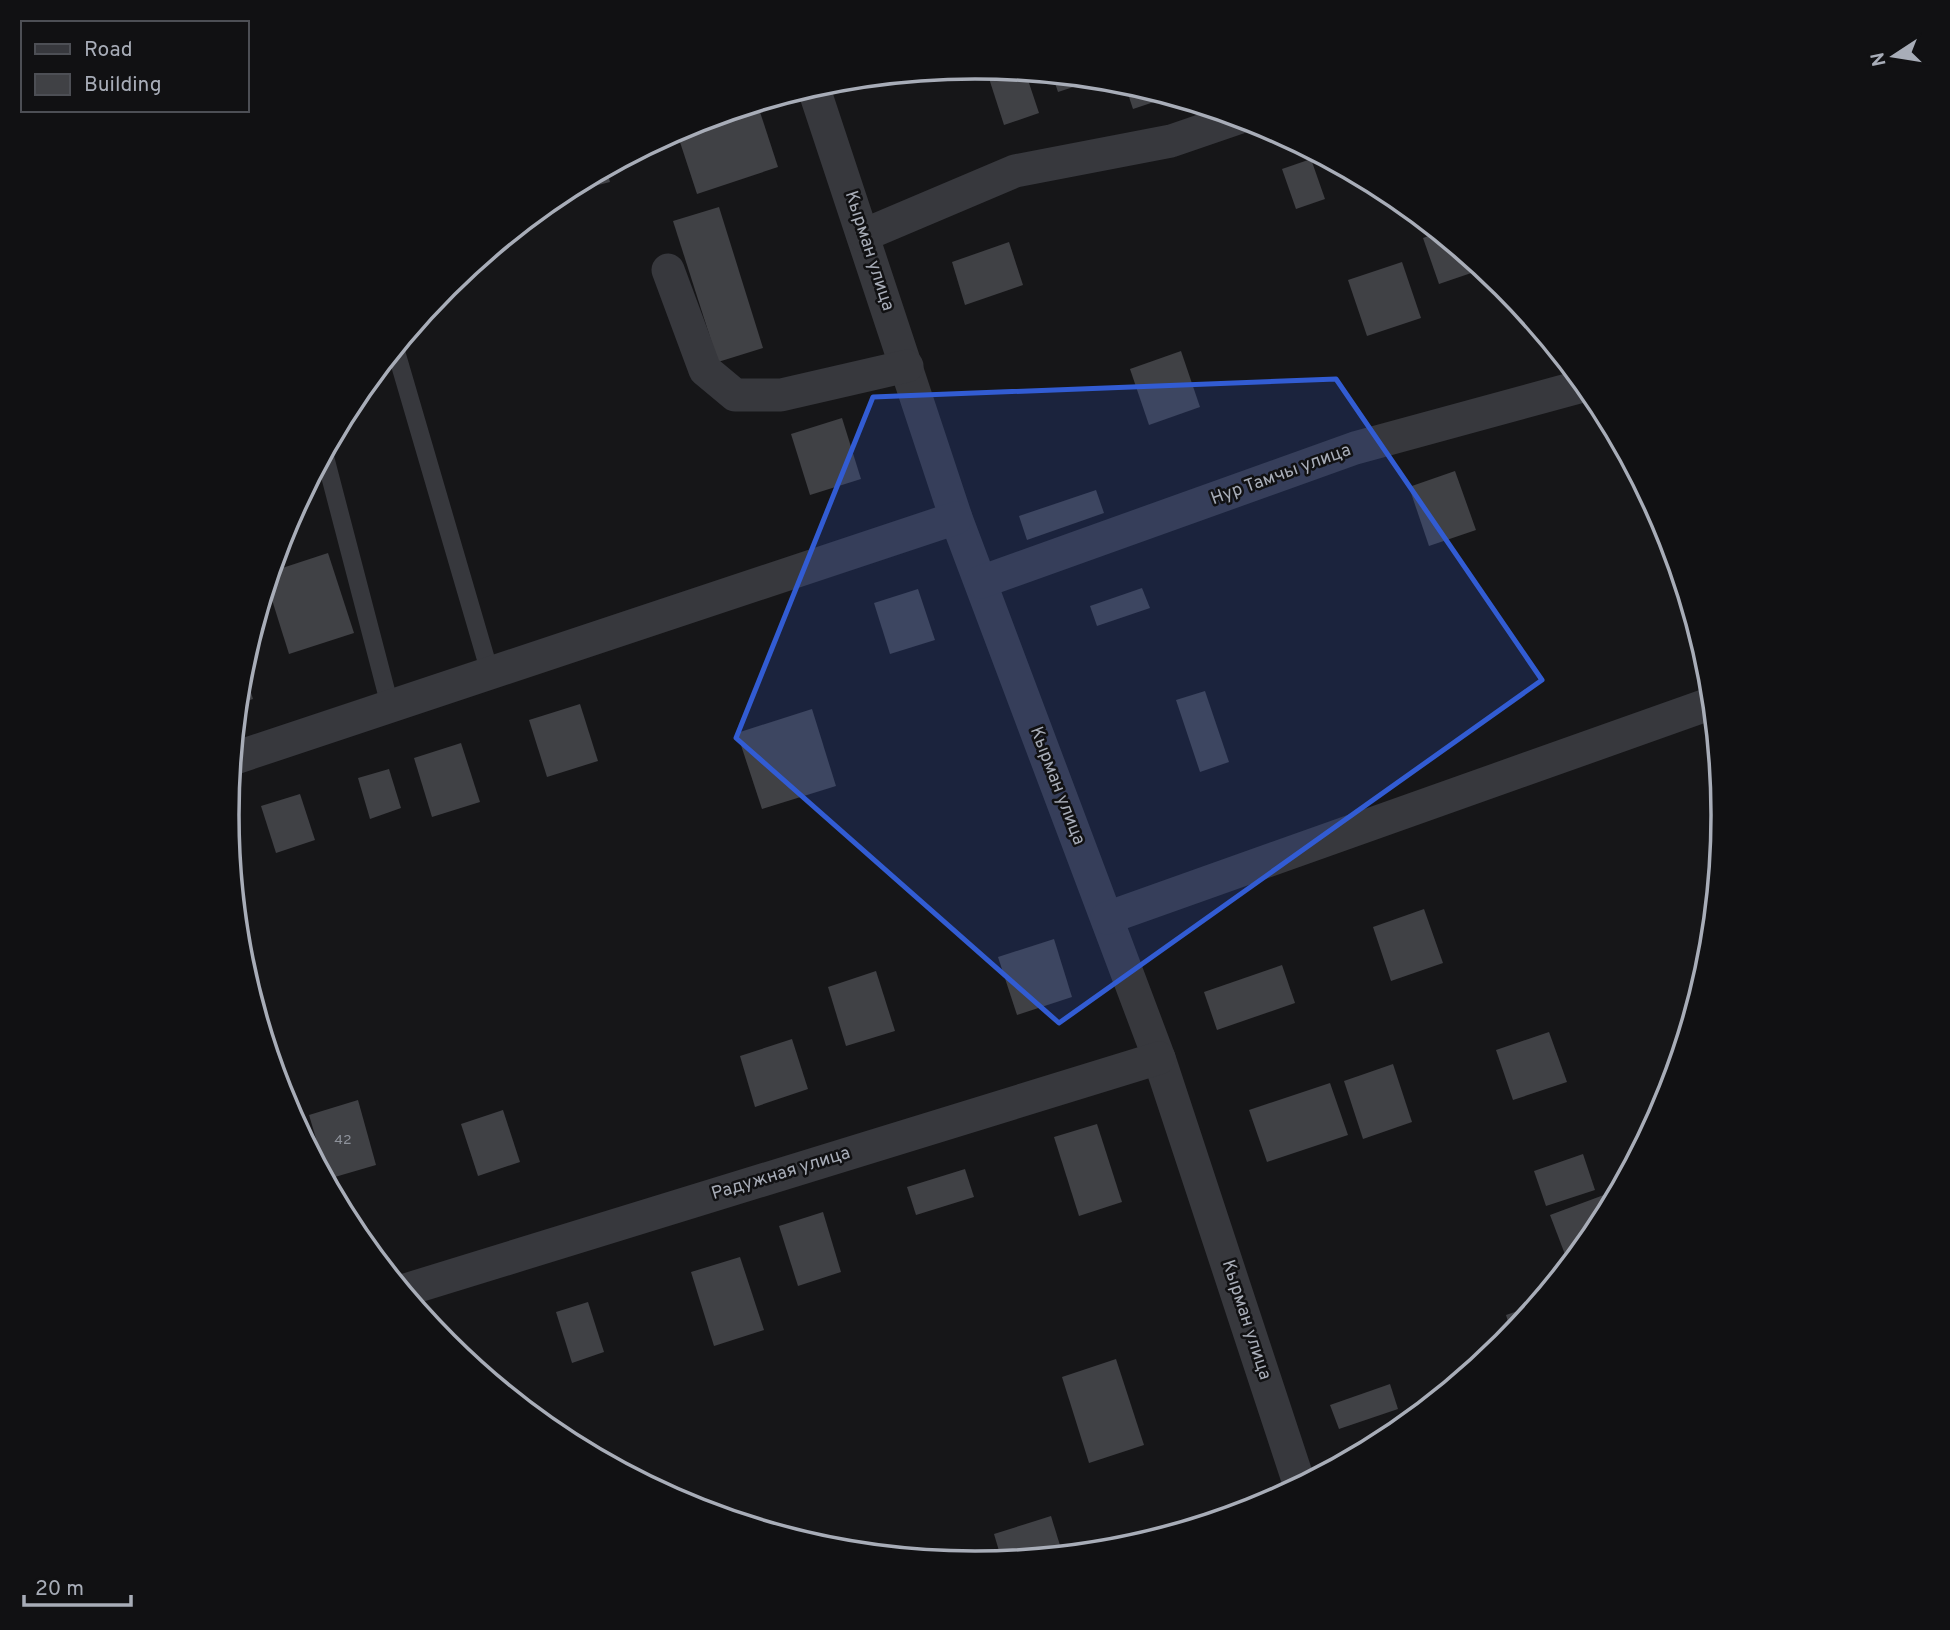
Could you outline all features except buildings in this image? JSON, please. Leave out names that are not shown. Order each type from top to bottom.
[{"type":"street","name":"Кырман улица","points":[[817,96],[956,518],[1159,1058],[1297,1477]]},
{"type":"street","points":[[864,235],[1015,171],[1171,142],[1225,123]]},
{"type":"street","points":[[668,270],[705,370],[735,395],[781,395],[907,366]]},
{"type":"street","name":"Нур Тамчы улица","points":[[981,582],[1355,448],[1574,388]]},
{"type":"street","points":[[241,756],[956,518]]},
{"type":"street","points":[[1107,918],[1703,707]]},
{"type":"street","name":"Радужная улица","points":[[411,1288],[1159,1058]]},
{"type":"lane","points":[[398,358],[490,673]]},
{"type":"lane","points":[[327,466],[390,706]]},
{"type":"highlighted area","points":[[1336,379],[1542,680],[1059,1023],[736,738],[873,397]]}]
